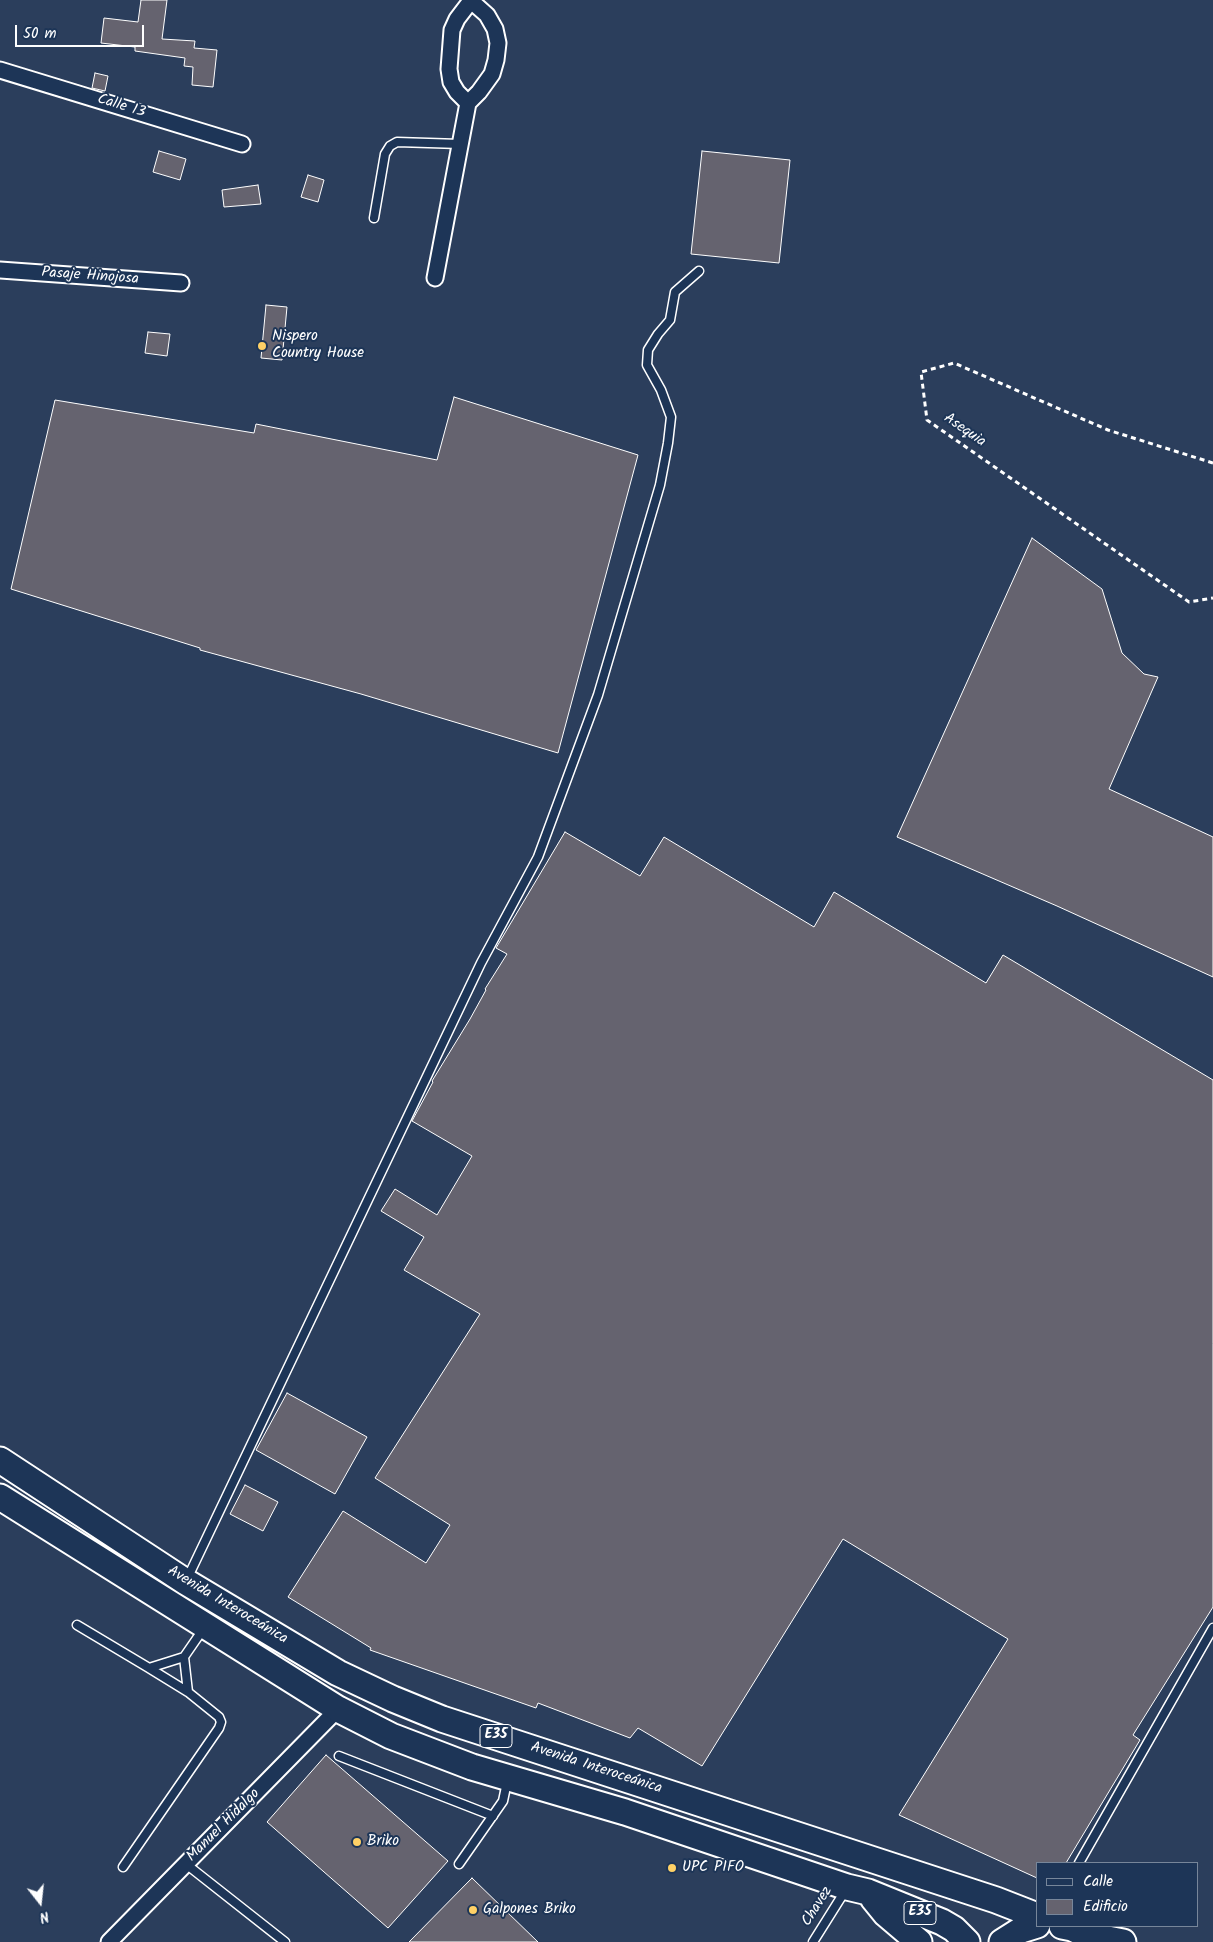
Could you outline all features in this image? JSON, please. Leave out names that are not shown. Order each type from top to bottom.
[{"type":"highway","name":"Avenida Interoceánica","points":[[0,1460],[186,1582],[338,1672],[393,1699],[426,1712],[996,1900],[1036,1916]]},
{"type":"highway","name":"Avenida Interoceánica","points":[[0,1497],[338,1710],[391,1736],[472,1767],[625,1812],[858,1889],[942,1922],[954,1929],[967,1942]]},
{"type":"highway","points":[[858,1889],[919,1942]]},
{"type":"highway","points":[[1002,1942],[1020,1930],[1036,1925]]},
{"type":"highway","points":[[1067,1927],[1091,1938],[1123,1942]]},
{"type":"street","points":[[434,278],[468,103],[492,74],[496,60],[498,44],[495,29],[487,15],[470,1],[457,19],[452,30],[449,69],[451,82],[457,92],[468,103]]},
{"type":"street","name":"Calle 13","points":[[0,70],[242,144]]},
{"type":"street","name":"Pasaje Hinojosa","points":[[0,270],[181,284]]},
{"type":"street","name":"Manuel Hidalgo","points":[[109,1942],[338,1710]]},
{"type":"lane","points":[[374,218],[385,154],[390,146],[397,142],[460,144]]},
{"type":"lane","points":[[186,1582],[476,972],[538,857],[598,695],[660,485],[671,418],[661,390],[647,365],[648,350],[670,320],[674,292],[699,271]]},
{"type":"lane","points":[[77,1624],[188,1692],[219,1717],[221,1722],[219,1728],[122,1867]]},
{"type":"lane","points":[[149,1668],[184,1657],[205,1626]]},
{"type":"lane","points":[[1080,1862],[1213,1628]]},
{"type":"lane","points":[[184,1657],[188,1692]]},
{"type":"lane","points":[[340,1756],[493,1816]]},
{"type":"lane","points":[[460,1864],[503,1801],[508,1778]]},
{"type":"lane","points":[[186,1864],[285,1942]]},
{"type":"lane","name":"Chavez","points":[[813,1942],[858,1889]]},
{"type":"path","name":"Asequia","points":[[1213,463],[1108,430],[954,363],[921,372],[927,420],[1189,602],[1213,598]]},
{"type":"building","points":[[141,0],[167,0],[162,39],[195,41],[194,48],[217,50],[213,87],[192,85],[193,67],[184,66],[185,58],[135,51],[135,47],[101,43],[104,18],[138,22]]},
{"type":"building","points":[[95,73],[108,76],[105,91],[92,88]]},
{"type":"building","points":[[159,151],[186,159],[180,180],[153,172]]},
{"type":"building","points":[[702,151],[790,160],[779,263],[691,254]]},
{"type":"building","points":[[308,175],[324,180],[318,202],[301,197]]},
{"type":"building","points":[[258,185],[261,204],[224,207],[222,190]]},
{"type":"building","points":[[266,305],[287,307],[282,360],[261,358]]},
{"type":"building","points":[[148,332],[170,334],[167,356],[145,353]]},
{"type":"building","points":[[454,397],[638,455],[558,753],[361,694],[200,650],[200,648],[11,589],[55,400],[254,433],[256,424],[437,460]]},
{"type":"building","points":[[1032,538],[1102,589],[1122,653],[1144,674],[1158,677],[1109,789],[1213,837],[1213,977],[1057,906],[897,837]]},
{"type":"building","points":[[565,832],[640,876],[664,837],[814,927],[834,892],[986,983],[1003,955],[1213,1080],[1213,1607],[1133,1735],[1140,1740],[1067,1862],[1036,1862],[1036,1878],[899,1815],[1008,1639],[843,1539],[702,1766],[638,1728],[630,1738],[538,1703],[536,1708],[370,1650],[371,1648],[288,1597],[343,1511],[426,1563],[450,1525],[375,1478],[480,1314],[404,1270],[424,1237],[381,1211],[395,1189],[437,1215],[472,1156],[412,1121],[432,1081],[507,954],[496,948]]},
{"type":"building","points":[[287,1393],[367,1437],[335,1494],[256,1450]]},
{"type":"building","points":[[245,1485],[278,1502],[263,1531],[230,1514]]},
{"type":"building","name":"Briko","points":[[326,1755],[448,1861],[388,1928],[267,1822]]},
{"type":"building","name":"Galpones Briko","points":[[472,1878],[538,1942],[409,1942]]},
{"type":"place","name":"Nispero Country House","points":[[262,346]]},
{"type":"place","name":"Briko","points":[[357,1842]]},
{"type":"place","name":"UPC PIFO","points":[[672,1868]]},
{"type":"place","name":"Galpones Briko","points":[[473,1910]]}]
